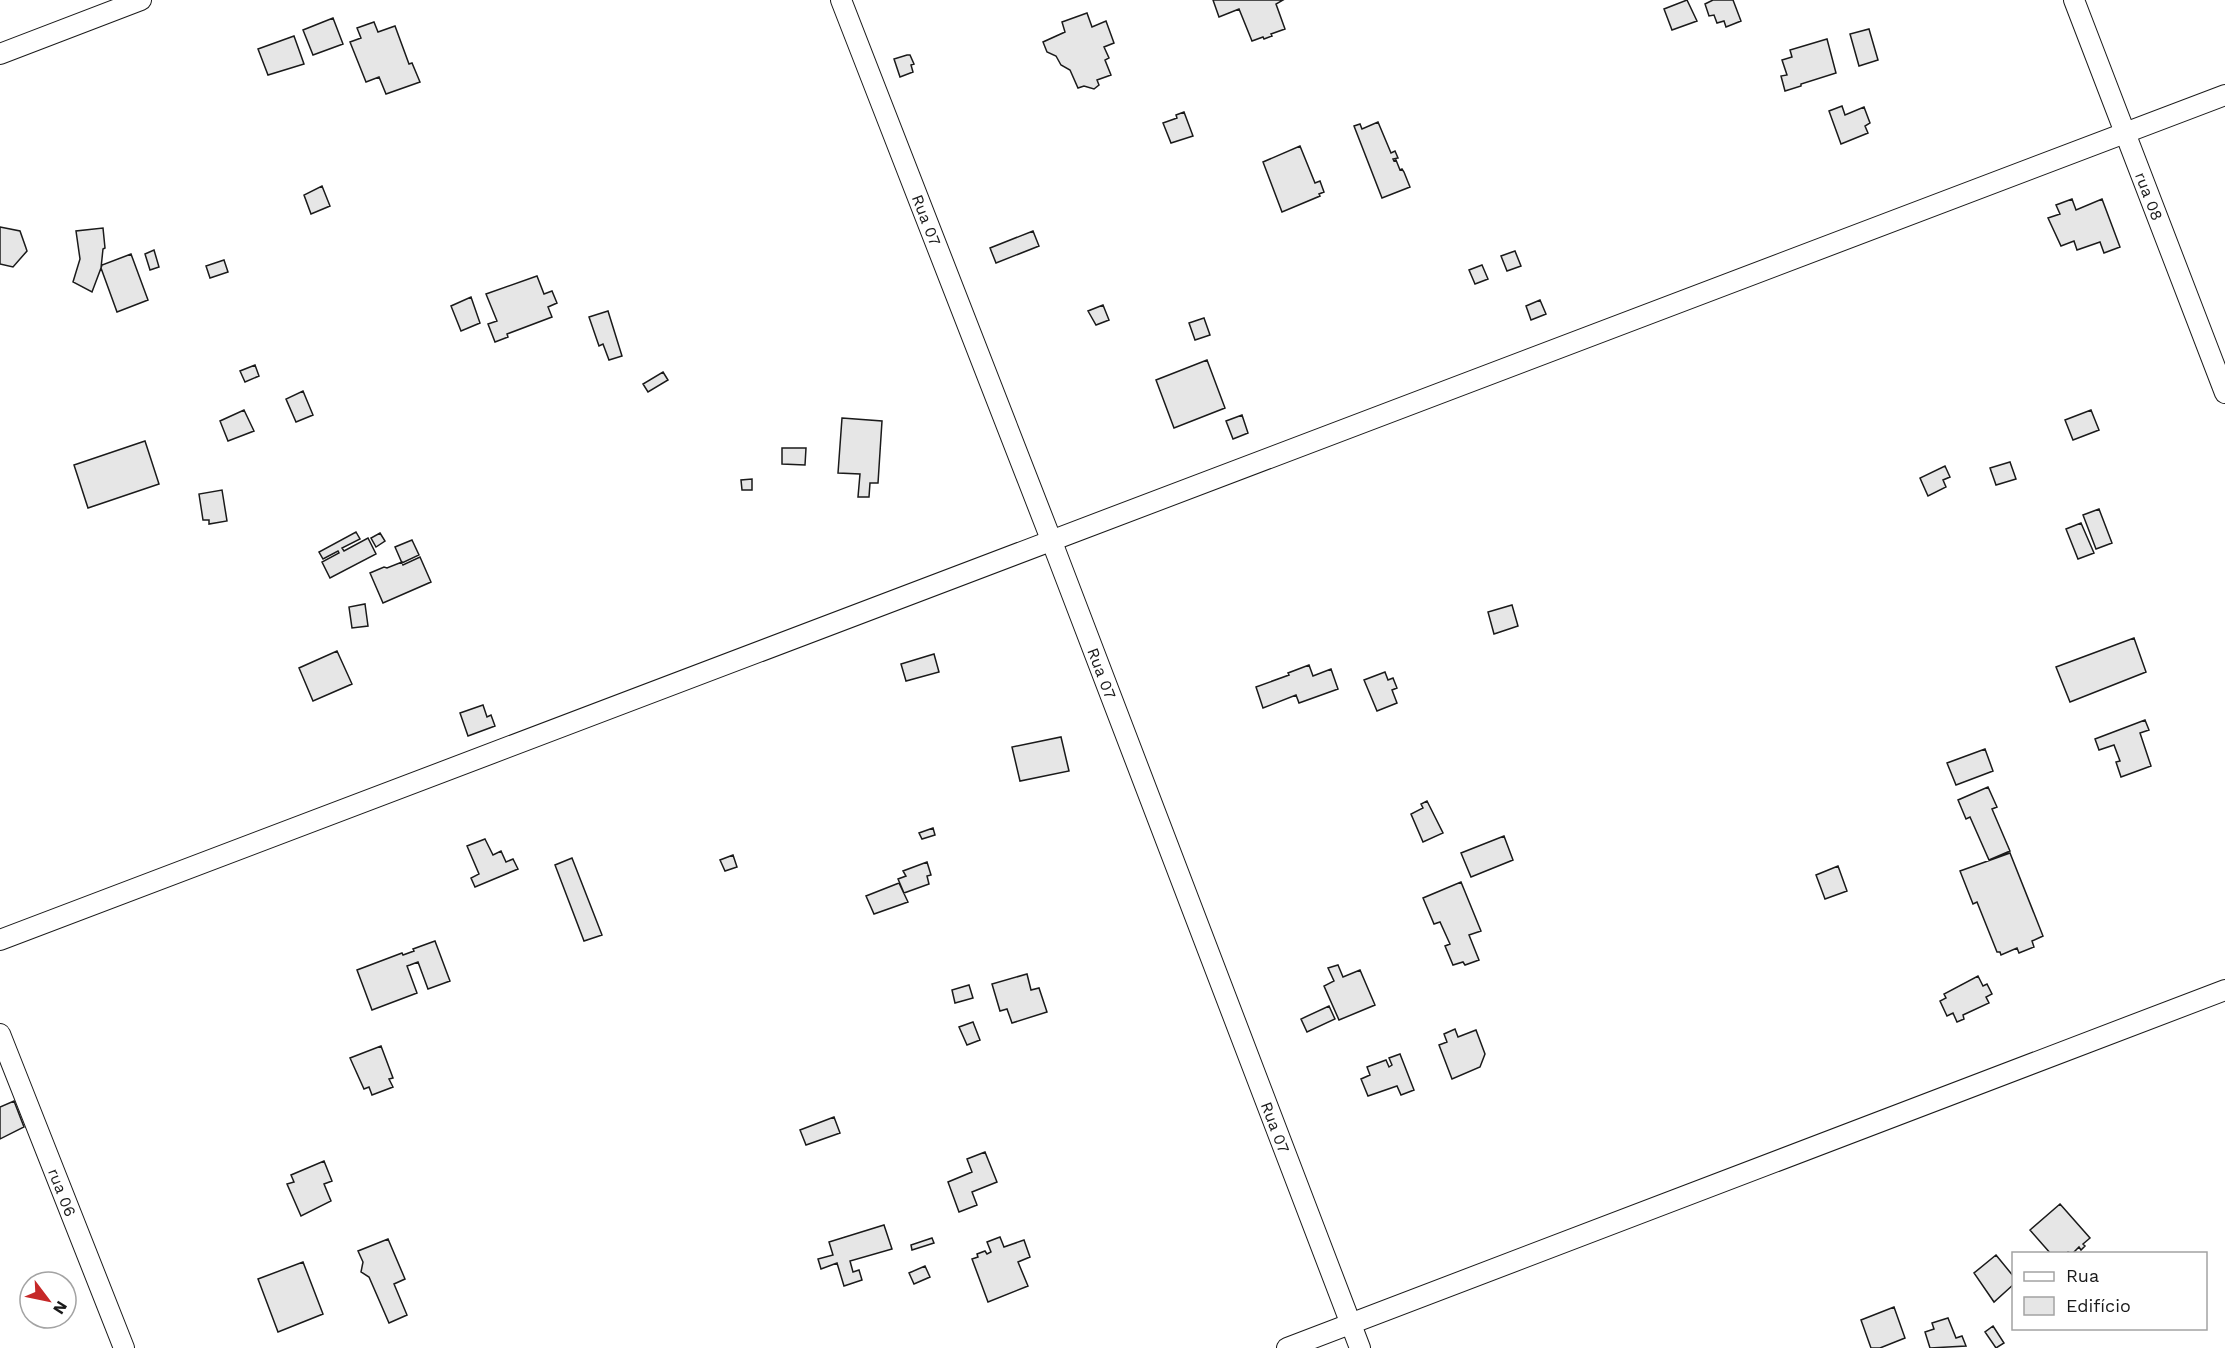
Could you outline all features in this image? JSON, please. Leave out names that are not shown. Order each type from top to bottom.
[{"type":"street","points":[[0,54],[141,0]]},
{"type":"street","name":"Rua 07","points":[[841,0],[1052,542],[1360,1348]]},
{"type":"street","name":"rua 08","points":[[2074,0],[2225,393]]},
{"type":"street","points":[[0,940],[2225,95]]},
{"type":"street","points":[[1287,1348],[2225,990]]},
{"type":"street","name":"rua 06","points":[[0,1034],[124,1348]]},
{"type":"building","points":[[1213,0],[1283,0],[1276,4],[1285,29],[1264,39],[1263,37],[1252,41],[1239,9],[1219,17]]},
{"type":"building","points":[[1687,0],[1697,21],[1672,30],[1664,9]]},
{"type":"building","points":[[1713,0],[1733,0],[1741,21],[1726,27],[1724,21],[1717,23],[1714,15],[1709,16],[1705,4]]},
{"type":"building","points":[[1087,13],[1092,27],[1106,21],[1114,43],[1104,47],[1109,58],[1105,60],[1111,75],[1097,80],[1099,85],[1094,89],[1084,86],[1078,88],[1070,70],[1061,65],[1056,56],[1047,52],[1043,42],[1065,32],[1062,22]]},
{"type":"building","points":[[333,18],[343,44],[313,55],[303,30]]},
{"type":"building","points":[[374,22],[378,32],[395,26],[409,64],[412,63],[420,82],[386,94],[379,77],[366,82],[350,42],[361,38],[357,28]]},
{"type":"building","points":[[1869,29],[1878,60],[1859,66],[1850,34]]},
{"type":"building","points":[[294,36],[304,64],[268,75],[258,49]]},
{"type":"building","points":[[1827,39],[1836,73],[1785,91],[1781,76],[1787,75],[1782,60],[1792,57],[1790,50]]},
{"type":"building","points":[[910,55],[914,64],[911,65],[913,72],[900,77],[894,59]]},
{"type":"building","points":[[1842,106],[1845,115],[1864,107],[1870,123],[1865,126],[1868,133],[1841,144],[1829,111]]},
{"type":"building","points":[[1184,112],[1193,136],[1171,143],[1163,123],[1177,118],[1176,115]]},
{"type":"building","points":[[1378,122],[1391,153],[1395,151],[1398,158],[1393,159],[1404,172],[1410,187],[1382,198],[1354,126],[1360,124],[1362,129]]},
{"type":"building","points":[[1300,146],[1315,183],[1320,181],[1324,192],[1319,194],[1320,196],[1282,212],[1263,162]]},
{"type":"building","points":[[322,186],[330,206],[311,214],[304,195]]},
{"type":"building","points":[[2072,199],[2076,210],[2102,199],[2120,247],[2104,253],[2100,242],[2077,250],[2074,241],[2061,246],[2048,218],[2060,214],[2056,205]]},
{"type":"building","points":[[0,227],[20,231],[27,251],[13,267],[0,264]]},
{"type":"building","points":[[103,228],[105,248],[101,268],[92,292],[73,282],[80,259],[76,231]]},
{"type":"building","points":[[1033,231],[1039,246],[996,263],[990,248]]},
{"type":"building","points":[[154,250],[159,267],[150,270],[145,254]]},
{"type":"building","points":[[1515,251],[1521,266],[1507,271],[1501,256]]},
{"type":"building","points":[[131,254],[148,300],[117,312],[101,268],[102,265]]},
{"type":"building","points":[[224,260],[228,272],[210,278],[206,266]]},
{"type":"building","points":[[1482,265],[1488,279],[1475,284],[1469,270]]},
{"type":"building","points":[[537,276],[544,294],[552,291],[557,303],[548,307],[552,317],[507,334],[508,337],[495,342],[488,324],[497,321],[486,294]]},
{"type":"building","points":[[471,297],[480,323],[461,331],[451,306]]},
{"type":"building","points":[[1540,300],[1546,314],[1531,320],[1526,306]]},
{"type":"building","points":[[1103,305],[1109,320],[1096,325],[1088,311]]},
{"type":"building","points":[[608,311],[622,356],[609,360],[603,344],[599,346],[589,317]]},
{"type":"building","points":[[1204,318],[1210,335],[1195,340],[1189,323]]},
{"type":"building","points":[[1207,360],[1225,408],[1174,428],[1156,380]]},
{"type":"building","points":[[255,365],[259,376],[245,382],[240,371]]},
{"type":"building","points":[[663,372],[668,380],[648,392],[643,384]]},
{"type":"building","points":[[303,391],[313,415],[296,422],[286,399]]},
{"type":"building","points":[[244,410],[254,431],[228,441],[220,421]]},
{"type":"building","points":[[2091,410],[2099,430],[2073,440],[2065,420]]},
{"type":"building","points":[[1242,415],[1248,433],[1233,439],[1226,421]]},
{"type":"building","points":[[842,418],[882,421],[878,483],[870,483],[869,497],[858,497],[860,474],[838,473]]},
{"type":"building","points":[[145,441],[159,484],[88,508],[74,465]]},
{"type":"building","points":[[782,448],[806,448],[805,465],[782,464]]},
{"type":"building","points":[[2010,462],[2016,479],[1996,485],[1990,468]]},
{"type":"building","points":[[1945,466],[1950,477],[1943,480],[1946,487],[1928,496],[1920,478]]},
{"type":"building","points":[[752,479],[752,490],[742,490],[741,480]]},
{"type":"building","points":[[222,490],[227,521],[209,524],[209,520],[203,520],[199,494]]},
{"type":"building","points":[[2099,509],[2112,543],[2096,549],[2083,515]]},
{"type":"building","points":[[2081,523],[2094,553],[2078,559],[2066,529]]},
{"type":"building","points":[[356,532],[360,539],[342,548],[344,551],[368,538],[376,554],[330,578],[322,562],[339,553],[338,551],[323,559],[319,552]]},
{"type":"building","points":[[380,533],[385,541],[376,547],[371,538]]},
{"type":"building","points":[[412,540],[419,555],[402,563],[395,547]]},
{"type":"building","points":[[420,557],[431,582],[383,603],[370,573],[402,562],[403,565]]},
{"type":"building","points":[[365,604],[368,626],[352,628],[349,607]]},
{"type":"building","points":[[1512,605],[1518,626],[1494,634],[1488,612]]},
{"type":"building","points":[[2134,638],[2146,672],[2070,702],[2056,667]]},
{"type":"building","points":[[337,651],[352,684],[313,701],[299,668]]},
{"type":"building","points":[[934,654],[939,672],[906,681],[901,664]]},
{"type":"building","points":[[1309,665],[1313,676],[1331,669],[1338,689],[1299,703],[1296,695],[1263,708],[1256,687]]},
{"type":"building","points":[[1385,672],[1388,680],[1393,678],[1397,688],[1392,690],[1397,703],[1377,711],[1364,680]]},
{"type":"building","points":[[483,705],[487,717],[491,715],[495,726],[468,736],[460,713]]},
{"type":"building","points":[[2145,720],[2149,730],[2140,733],[2151,766],[2121,777],[2116,762],[2120,761],[2114,745],[2099,750],[2095,739]]},
{"type":"building","points":[[1061,737],[1069,771],[1020,781],[1012,747]]},
{"type":"building","points":[[1985,749],[1993,771],[1956,785],[1947,763]]},
{"type":"building","points":[[1988,787],[1997,807],[1992,809],[2010,851],[1989,860],[1970,817],[1966,819],[1958,800]]},
{"type":"building","points":[[1427,801],[1443,833],[1423,842],[1411,814],[1423,808],[1421,804]]},
{"type":"building","points":[[933,828],[935,835],[922,839],[919,833]]},
{"type":"building","points":[[1504,836],[1513,860],[1471,877],[1461,853]]},
{"type":"building","points":[[485,839],[493,855],[501,851],[506,862],[513,859],[518,869],[475,887],[471,878],[479,874],[467,846]]},
{"type":"building","points":[[2010,853],[2043,936],[2032,941],[2034,947],[2019,953],[2017,948],[2001,955],[1997,952],[1977,902],[1973,904],[1960,871]]},
{"type":"building","points":[[733,855],[737,867],[725,871],[720,860]]},
{"type":"building","points":[[572,858],[602,935],[584,941],[555,865]]},
{"type":"building","points":[[927,862],[931,875],[927,876],[929,884],[904,893],[898,879],[906,876],[903,871]]},
{"type":"building","points":[[1838,866],[1847,891],[1825,899],[1816,875]]},
{"type":"building","points":[[1461,882],[1481,931],[1469,935],[1479,960],[1465,965],[1463,962],[1453,965],[1445,946],[1450,944],[1440,922],[1434,924],[1423,898]]},
{"type":"building","points":[[899,883],[908,902],[874,914],[866,896]]},
{"type":"building","points":[[435,941],[450,981],[428,989],[418,962],[407,966],[417,993],[372,1010],[357,970],[402,953],[403,955],[414,951],[413,949]]},
{"type":"building","points":[[1338,965],[1343,977],[1360,970],[1375,1005],[1339,1020],[1324,986],[1334,981],[1328,968]]},
{"type":"building","points":[[1027,974],[1031,990],[1039,988],[1047,1012],[1012,1023],[1007,1009],[1000,1011],[992,984]]},
{"type":"building","points":[[1978,976],[1983,986],[1987,984],[1992,994],[1986,997],[1989,1003],[1963,1015],[1964,1019],[1957,1022],[1953,1013],[1947,1016],[1940,1001],[1946,998],[1944,994]]},
{"type":"building","points":[[969,985],[973,998],[955,1003],[952,990]]},
{"type":"building","points":[[1329,1006],[1335,1019],[1307,1032],[1301,1019]]},
{"type":"building","points":[[973,1022],[980,1040],[967,1045],[959,1027]]},
{"type":"building","points":[[1455,1029],[1458,1037],[1476,1030],[1485,1054],[1480,1067],[1452,1079],[1439,1045],[1447,1042],[1444,1034]]},
{"type":"building","points":[[381,1046],[393,1078],[389,1079],[393,1087],[372,1095],[369,1087],[364,1089],[350,1058]]},
{"type":"building","points":[[1400,1054],[1414,1090],[1401,1095],[1397,1086],[1368,1096],[1361,1079],[1370,1075],[1367,1067],[1386,1060],[1389,1067],[1392,1065],[1389,1058]]},
{"type":"building","points":[[14,1101],[24,1127],[0,1139],[0,1107]]},
{"type":"building","points":[[834,1117],[840,1133],[806,1145],[800,1130]]},
{"type":"building","points":[[985,1152],[997,1182],[972,1192],[977,1205],[959,1212],[948,1182],[972,1172],[967,1159]]},
{"type":"building","points":[[324,1161],[332,1181],[324,1184],[331,1201],[301,1216],[287,1184],[294,1182],[291,1175]]},
{"type":"building","points":[[2060,1204],[2090,1238],[2083,1244],[2085,1246],[2081,1250],[2079,1247],[2074,1252],[2049,1252],[2030,1230]]},
{"type":"building","points":[[884,1225],[892,1249],[850,1261],[853,1272],[859,1270],[862,1280],[844,1286],[837,1263],[821,1269],[818,1259],[833,1255],[829,1242]]},
{"type":"building","points":[[1000,1237],[1004,1247],[1024,1240],[1030,1257],[1018,1262],[1028,1286],[988,1302],[972,1259],[985,1251],[987,1254],[991,1252],[987,1242]]},
{"type":"building","points":[[932,1238],[934,1243],[912,1250],[911,1245]]},
{"type":"building","points":[[388,1239],[405,1279],[394,1284],[407,1315],[389,1323],[369,1277],[361,1272],[363,1262],[358,1251]]},
{"type":"building","points":[[1996,1255],[2012,1275],[2012,1286],[1994,1302],[1974,1273]]},
{"type":"building","points":[[303,1262],[323,1314],[278,1332],[258,1279]]},
{"type":"building","points":[[925,1266],[930,1277],[914,1284],[909,1273]]},
{"type":"building","points":[[1894,1307],[1905,1338],[1880,1348],[1871,1348],[1861,1320]]},
{"type":"building","points":[[1948,1318],[1956,1338],[1962,1336],[1966,1346],[1930,1348],[1925,1332],[1934,1329],[1932,1323]]},
{"type":"building","points":[[1993,1326],[2004,1343],[1996,1348],[1985,1332]]}]
